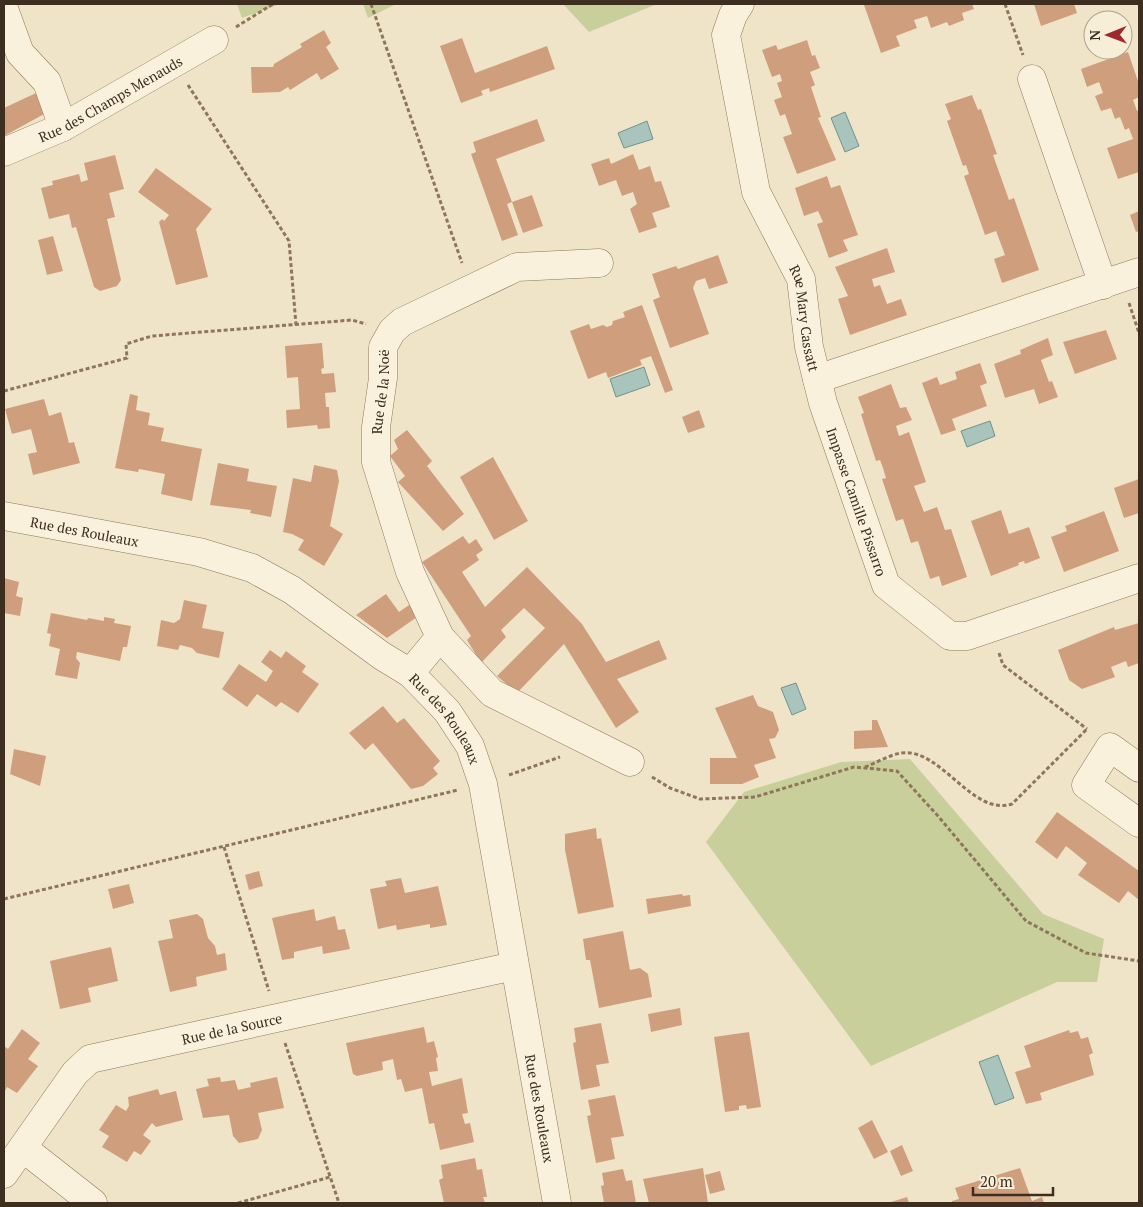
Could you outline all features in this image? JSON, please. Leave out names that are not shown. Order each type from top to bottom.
[{"type":"street","name":"Rue Mary Cassatt","points":[[740,4],[726,35],[756,192],[801,279],[809,347],[817,378],[1139,272]]},
{"type":"street","points":[[4,9],[20,53],[47,82],[63,127]]},
{"type":"street","name":"Rue des Champs Menauds","points":[[4,152],[63,127],[214,40]]},
{"type":"street","points":[[1032,79],[1103,284]]},
{"type":"street","name":"Rue de la Noë","points":[[599,263],[517,267],[402,322],[392,332],[383,347],[383,378],[376,427],[376,462],[410,572],[440,637],[492,693],[630,762]]},
{"type":"street","name":"Impasse Camille Pissarro","points":[[817,378],[823,403],[886,585],[950,636],[967,636],[1139,578]]},
{"type":"street","name":"Rue des Rouleaux","points":[[4,516],[199,552],[252,568],[292,590],[382,656],[410,673],[452,718],[470,746],[483,784],[557,1203]]},
{"type":"street","points":[[410,673],[440,637]]},
{"type":"street","points":[[1139,768],[1110,747],[1086,785],[1139,823]]},
{"type":"street","name":"Rue de la Source","points":[[4,1174],[75,1073],[90,1059],[514,966]]},
{"type":"street","points":[[23,1148],[93,1203]]},
{"type":"path","points":[[214,40],[273,4]]},
{"type":"path","points":[[371,4],[471,289]]},
{"type":"path","points":[[1005,4],[1032,79]]},
{"type":"path","points":[[173,64],[289,241],[296,325]]},
{"type":"path","points":[[4,392],[127,358],[126,344],[152,336],[352,320],[392,332]]},
{"type":"path","points":[[992,628],[1003,665],[1110,747]]},
{"type":"path","points":[[863,768],[901,753],[915,753],[990,804],[1002,807],[1012,804],[1086,729]]},
{"type":"path","points":[[4,900],[483,784],[595,745]]},
{"type":"path","points":[[630,762],[670,788],[700,799],[754,798],[854,767],[897,771],[938,816],[1026,921],[1086,953],[1139,961]]},
{"type":"path","points":[[238,1203],[330,1177]]},
{"type":"green space","points":[[237,4],[280,4],[242,18]]},
{"type":"green space","points":[[363,4],[396,4],[368,18]]},
{"type":"green space","points":[[563,4],[657,4],[589,32]]},
{"type":"green space","points":[[910,759],[1043,914],[1104,939],[1097,982],[1057,982],[871,1066],[706,842],[744,792],[841,762]]},
{"type":"water","points":[[845,112],[859,146],[845,152],[831,118]]},
{"type":"water","points":[[647,121],[653,139],[624,148],[618,133]]},
{"type":"water","points":[[644,367],[650,385],[616,397],[610,379]]},
{"type":"water","points":[[990,421],[995,436],[967,447],[961,431]]},
{"type":"water","points":[[796,683],[806,709],[792,715],[781,688]]},
{"type":"water","points":[[998,1055],[1014,1098],[995,1105],[979,1062]]},
{"type":"building","points":[[972,4],[974,9],[962,13],[964,20],[949,26],[947,22],[931,28],[927,16],[914,20],[917,28],[896,36],[900,46],[881,53],[864,5]]},
{"type":"building","points":[[1034,4],[1074,4],[1077,13],[1041,26]]},
{"type":"building","points":[[324,30],[331,43],[326,47],[339,69],[321,80],[317,73],[290,90],[288,87],[280,92],[252,93],[251,67],[273,67],[274,64],[302,47],[300,44]]},
{"type":"building","points":[[462,38],[475,73],[547,46],[555,69],[490,92],[489,88],[481,91],[483,95],[461,103],[440,46]]},
{"type":"building","points":[[807,40],[812,56],[815,55],[820,68],[810,72],[815,85],[811,87],[821,117],[818,118],[836,160],[797,174],[783,137],[792,134],[785,114],[780,116],[774,100],[782,97],[777,83],[782,81],[780,74],[772,77],[762,50],[776,45],[778,50]]},
{"type":"building","points":[[1106,60],[1131,60],[1139,84],[1139,97],[1133,100],[1137,111],[1139,110],[1139,172],[1118,179],[1107,148],[1133,139],[1129,128],[1125,130],[1120,117],[1115,119],[1111,108],[1101,111],[1095,96],[1103,93],[1099,82],[1087,87],[1081,69]]},
{"type":"building","points":[[36,93],[46,113],[4,136],[4,108]]},
{"type":"building","points":[[972,95],[978,110],[981,109],[997,154],[993,155],[1009,200],[1014,198],[1039,270],[1002,283],[994,259],[1005,255],[996,231],[985,235],[964,176],[969,174],[966,165],[963,166],[947,121],[951,119],[945,104]]},
{"type":"building","points":[[537,119],[545,141],[496,159],[512,202],[507,204],[518,235],[502,241],[471,154],[476,152],[473,142]]},
{"type":"building","points":[[633,154],[639,170],[650,166],[655,182],[661,181],[670,207],[652,213],[657,227],[639,233],[630,209],[637,204],[633,192],[622,196],[616,180],[599,186],[591,164],[609,158],[611,164]]},
{"type":"building","points":[[115,155],[124,189],[109,193],[115,217],[107,219],[121,280],[117,286],[100,291],[94,287],[76,227],[72,228],[69,214],[49,219],[41,188],[53,185],[52,181],[79,174],[81,182],[88,180],[84,163]]},
{"type":"building","points":[[156,168],[212,209],[196,229],[208,277],[176,285],[159,222],[162,219],[164,221],[169,215],[138,192]]},
{"type":"building","points":[[827,176],[831,188],[840,185],[858,235],[843,240],[848,251],[829,258],[817,224],[823,222],[818,211],[804,216],[795,188]]},
{"type":"building","points":[[532,195],[543,226],[523,233],[512,202]]},
{"type":"building","points":[[1139,211],[1139,231],[1136,232],[1130,215]]},
{"type":"building","points":[[53,236],[63,271],[47,275],[38,240]]},
{"type":"building","points":[[887,248],[895,272],[872,279],[874,287],[880,285],[887,304],[901,299],[907,315],[850,335],[838,299],[848,296],[835,267]]},
{"type":"building","points":[[718,255],[728,283],[709,289],[705,278],[696,281],[693,288],[709,334],[670,348],[653,300],[660,297],[652,274],[676,266],[678,269]]},
{"type":"building","points":[[642,305],[673,390],[665,393],[651,356],[640,360],[642,365],[608,378],[606,372],[588,379],[570,331],[589,324],[591,329],[603,325],[607,327],[612,325],[613,321],[625,317],[623,312]]},
{"type":"building","points":[[1106,330],[1117,359],[1075,374],[1063,342]]},
{"type":"building","points":[[1048,338],[1053,355],[1041,360],[1049,382],[1052,381],[1058,397],[1039,404],[1034,389],[1005,398],[994,364],[1021,354],[1020,350]]},
{"type":"building","points":[[322,343],[324,368],[321,369],[322,374],[334,373],[336,392],[325,393],[326,407],[329,407],[330,428],[318,429],[317,425],[287,428],[286,410],[300,409],[298,377],[287,378],[285,346]]},
{"type":"building","points":[[980,363],[987,383],[980,386],[987,406],[952,419],[956,430],[941,435],[922,383],[937,377],[940,385],[957,379],[955,372]]},
{"type":"building","points":[[891,384],[900,408],[906,407],[912,420],[896,426],[899,436],[909,432],[926,482],[914,486],[924,512],[937,507],[945,530],[951,529],[967,577],[942,586],[939,576],[930,579],[918,541],[911,543],[903,519],[896,521],[882,479],[886,478],[883,468],[880,460],[876,461],[861,414],[864,413],[858,397]]},
{"type":"building","points":[[130,394],[138,396],[136,410],[150,413],[148,425],[164,428],[161,441],[202,449],[192,501],[161,494],[165,474],[139,469],[138,472],[115,468]]},
{"type":"building","points":[[44,399],[49,416],[61,412],[69,443],[74,442],[80,463],[33,475],[28,454],[37,452],[31,429],[12,434],[5,409]]},
{"type":"building","points":[[699,410],[705,427],[688,433],[682,417]]},
{"type":"building","points":[[407,430],[432,461],[427,466],[464,514],[443,531],[398,482],[405,476],[390,456],[398,449],[394,440]]},
{"type":"building","points":[[493,457],[528,521],[494,540],[460,477]]},
{"type":"building","points":[[218,463],[249,469],[247,481],[277,486],[271,517],[250,513],[251,510],[210,505]]},
{"type":"building","points":[[314,465],[337,470],[339,481],[330,526],[343,534],[324,566],[298,550],[304,540],[283,532],[293,478],[311,482]]},
{"type":"building","points":[[1139,479],[1139,513],[1124,518],[1114,488]]},
{"type":"building","points":[[1001,510],[1009,534],[1029,527],[1040,558],[1025,564],[1024,561],[1018,563],[1019,565],[991,576],[971,521]]},
{"type":"building","points":[[1104,511],[1119,551],[1064,572],[1051,537],[1067,531],[1065,526]]},
{"type":"building","points":[[463,536],[469,544],[476,539],[483,550],[476,555],[479,560],[462,572],[485,607],[527,567],[582,624],[606,662],[659,640],[667,659],[617,679],[639,712],[616,728],[564,644],[517,693],[497,676],[545,628],[524,608],[501,630],[506,637],[481,663],[467,640],[471,636],[422,562]]},
{"type":"building","points":[[4,578],[19,582],[16,596],[23,598],[20,616],[4,613]]},
{"type":"building","points":[[386,594],[399,612],[409,605],[417,617],[387,638],[356,615]]},
{"type":"building","points":[[184,600],[207,605],[202,628],[224,632],[219,658],[197,653],[192,648],[180,645],[178,650],[157,646],[161,620],[174,623],[180,619]]},
{"type":"building","points":[[51,613],[87,620],[88,618],[104,621],[104,617],[115,619],[114,623],[131,626],[127,647],[123,647],[120,661],[77,652],[76,658],[80,663],[77,679],[55,675],[60,649],[49,646],[51,634],[47,633]]},
{"type":"building","points":[[1139,623],[1139,663],[1128,667],[1126,661],[1111,667],[1115,677],[1082,689],[1069,680],[1058,650],[1114,627],[1115,630]]},
{"type":"building","points":[[270,650],[281,658],[286,651],[306,666],[302,672],[319,684],[298,713],[281,702],[276,707],[257,694],[247,707],[222,689],[239,664],[266,682],[273,671],[261,662]]},
{"type":"building","points":[[753,695],[758,706],[773,712],[779,730],[775,738],[769,739],[776,758],[754,765],[759,777],[742,784],[710,784],[710,758],[737,758],[715,708]]},
{"type":"building","points":[[383,706],[397,723],[404,718],[440,761],[433,768],[438,774],[423,786],[411,789],[373,743],[365,750],[349,733]]},
{"type":"building","points":[[872,720],[877,720],[888,747],[854,749],[854,731],[872,730]]},
{"type":"building","points":[[14,749],[46,756],[40,786],[10,774]]},
{"type":"building","points":[[1057,812],[1139,871],[1139,900],[1128,891],[1119,903],[1078,875],[1087,863],[1066,846],[1057,859],[1035,842]]},
{"type":"building","points":[[596,828],[597,839],[601,838],[614,907],[578,914],[565,850],[565,834]]},
{"type":"building","points":[[259,871],[263,886],[249,890],[245,875]]},
{"type":"building","points":[[401,878],[405,893],[438,886],[447,925],[430,928],[430,924],[397,930],[396,925],[378,929],[370,889],[387,886],[385,881]]},
{"type":"building","points":[[129,884],[134,903],[113,909],[108,889]]},
{"type":"building","points":[[682,894],[683,896],[690,895],[691,906],[648,914],[646,899]]},
{"type":"building","points":[[314,909],[316,921],[335,916],[338,930],[345,929],[350,949],[323,954],[322,946],[294,952],[294,958],[282,960],[272,918]]},
{"type":"building","points":[[197,914],[203,919],[208,938],[215,946],[217,955],[225,953],[227,970],[196,977],[197,986],[170,992],[158,941],[173,938],[169,920]]},
{"type":"building","points":[[623,931],[630,970],[640,968],[648,974],[652,997],[599,1008],[590,960],[586,960],[583,939]]},
{"type":"building","points":[[111,947],[118,981],[88,988],[91,1002],[60,1009],[50,961]]},
{"type":"building","points":[[680,1008],[682,1025],[651,1032],[648,1014]]},
{"type":"building","points":[[601,1023],[609,1063],[596,1065],[600,1086],[581,1090],[573,1043],[576,1042],[574,1028]]},
{"type":"building","points":[[424,1027],[427,1043],[434,1041],[438,1057],[436,1058],[438,1071],[429,1072],[432,1086],[462,1078],[468,1113],[462,1114],[465,1124],[470,1123],[474,1142],[440,1150],[434,1123],[429,1124],[422,1088],[405,1092],[401,1079],[397,1080],[393,1059],[382,1062],[383,1070],[357,1076],[353,1074],[346,1043]]},
{"type":"building","points":[[22,1029],[40,1043],[28,1059],[38,1066],[17,1093],[7,1087],[4,1093],[4,1046],[8,1049]]},
{"type":"building","points":[[1069,1030],[1070,1033],[1078,1031],[1081,1039],[1088,1037],[1093,1053],[1089,1055],[1094,1075],[1040,1093],[1042,1100],[1026,1104],[1015,1072],[1031,1067],[1024,1046]]},
{"type":"building","points":[[749,1032],[761,1107],[747,1109],[746,1105],[739,1106],[739,1110],[725,1112],[714,1037]]},
{"type":"building","points":[[220,1077],[221,1082],[235,1080],[238,1090],[251,1087],[250,1083],[277,1077],[284,1108],[258,1113],[262,1130],[258,1139],[239,1143],[233,1136],[229,1115],[203,1118],[196,1089],[209,1086],[207,1079]]},
{"type":"building","points":[[158,1089],[160,1095],[176,1091],[183,1120],[156,1127],[152,1123],[143,1135],[151,1141],[141,1155],[134,1151],[127,1162],[102,1147],[109,1136],[99,1130],[116,1105],[126,1111],[129,1106],[128,1097]]},
{"type":"building","points":[[615,1095],[624,1136],[611,1138],[615,1159],[596,1163],[587,1116],[591,1115],[588,1100]]},
{"type":"building","points":[[872,1120],[888,1152],[874,1159],[858,1128]]},
{"type":"building","points":[[902,1145],[913,1171],[901,1176],[890,1151]]},
{"type":"building","points":[[475,1158],[477,1170],[482,1169],[487,1197],[483,1197],[485,1203],[444,1203],[439,1180],[443,1178],[441,1165]]},
{"type":"building","points":[[703,1168],[708,1203],[649,1203],[643,1179]]},
{"type":"building","points":[[1020,1168],[1032,1201],[1042,1197],[1044,1203],[952,1203],[952,1201],[959,1199],[955,1188]]},
{"type":"building","points":[[623,1169],[626,1181],[632,1180],[636,1203],[604,1203],[601,1186],[604,1185],[602,1173]]},
{"type":"building","points":[[720,1171],[725,1190],[710,1194],[705,1175]]},
{"type":"building","points":[[907,1197],[909,1203],[888,1203]]}]
